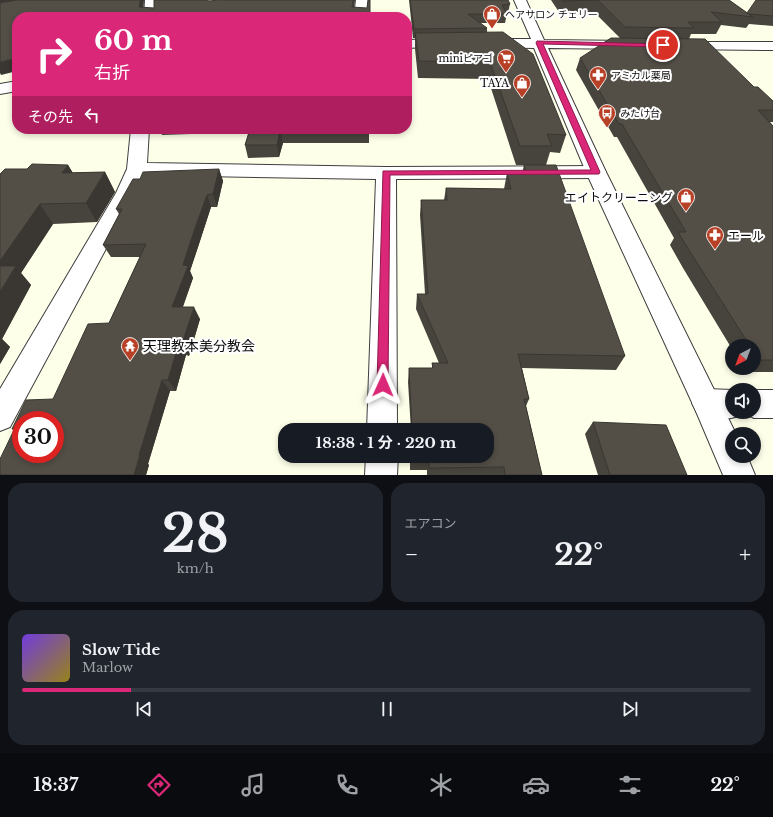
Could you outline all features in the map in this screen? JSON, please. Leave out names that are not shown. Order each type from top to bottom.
[{"type":"street","points":[[150,12],[151,0]]},
{"type":"street","points":[[361,12],[362,0]]},
{"type":"street","points":[[520,0],[596,172],[720,403],[739,475]]},
{"type":"street","points":[[412,44],[454,43]]},
{"type":"street","points":[[477,43],[648,45]]},
{"type":"street","points":[[671,46],[773,46]]},
{"type":"street","points":[[710,46],[726,62]]},
{"type":"street","points":[[0,89],[12,87]]},
{"type":"street","points":[[0,417],[126,193],[137,169],[140,134]]},
{"type":"street","points":[[137,169],[386,173],[596,172]]},
{"type":"street","points":[[382,423],[386,173]]},
{"type":"street","points":[[761,404],[773,404]]},
{"type":"street","points":[[381,475],[382,463]]},
{"type":"building","points":[[17,0],[140,0],[139,7],[154,8],[154,0],[353,0],[352,7],[367,8],[368,0],[370,0],[370,12],[12,12],[12,59],[0,62],[0,3]]},
{"type":"building","points":[[410,0],[508,0],[510,4],[502,5],[507,14],[468,14],[487,28],[414,29]]},
{"type":"building","points":[[561,0],[598,0],[562,1]]},
{"type":"building","points":[[598,0],[729,0],[753,17],[711,12],[722,22],[688,22],[694,28],[625,27]]},
{"type":"building","points":[[756,0],[773,0],[773,16],[747,13]]},
{"type":"building","points":[[503,32],[533,54],[566,135],[547,134],[552,146],[520,146],[490,62],[419,61],[415,33]]},
{"type":"building","points":[[611,38],[705,39],[754,87],[758,87],[773,101],[773,110],[758,110],[773,126],[773,360],[761,360],[761,339],[746,339],[678,232],[686,232],[622,124],[619,124],[580,58]]},
{"type":"building","points":[[248,134],[279,134],[277,145],[245,145]]},
{"type":"building","points":[[32,164],[68,165],[62,173],[105,172],[86,203],[40,204],[0,261],[0,174],[5,169],[27,169]]},
{"type":"building","points":[[524,165],[556,165],[625,356],[518,354],[529,399],[524,399],[542,475],[505,475],[504,467],[429,468],[429,463],[494,463],[494,423],[412,423],[409,368],[433,368],[432,363],[448,363],[417,294],[428,294],[421,200],[447,200],[446,188],[511,189],[507,173],[527,174]]},
{"type":"building","points":[[219,169],[213,194],[207,195],[194,231],[183,265],[188,266],[172,307],[194,307],[182,344],[179,343],[168,380],[162,380],[134,475],[0,475],[0,459],[12,434],[12,463],[64,463],[64,411],[21,411],[26,400],[53,399],[88,324],[109,323],[146,244],[103,245],[122,209],[116,209],[133,179],[140,179],[143,172]]},
{"type":"building","points":[[0,266],[16,266],[0,292]]},
{"type":"building","points":[[593,422],[666,425],[687,475],[610,475]]},
{"type":"place","name":"ヘアサロン チェリー","points":[[492,29]]},
{"type":"place","name":"miniピアゴ","points":[[506,73]]},
{"type":"place","name":"アミカル薬局","points":[[598,90]]},
{"type":"place","name":"TAYA","points":[[522,98]]},
{"type":"place","name":"みたけ台","points":[[607,128]]},
{"type":"place","name":"エイトクリーニング","points":[[686,212]]},
{"type":"place","name":"エール","points":[[715,250]]},
{"type":"place","name":"天理教本美分教会","points":[[130,361]]},
{"type":"route","points":[[383,385],[386,173],[596,172],[577,126],[539,43],[663,45]]}]
